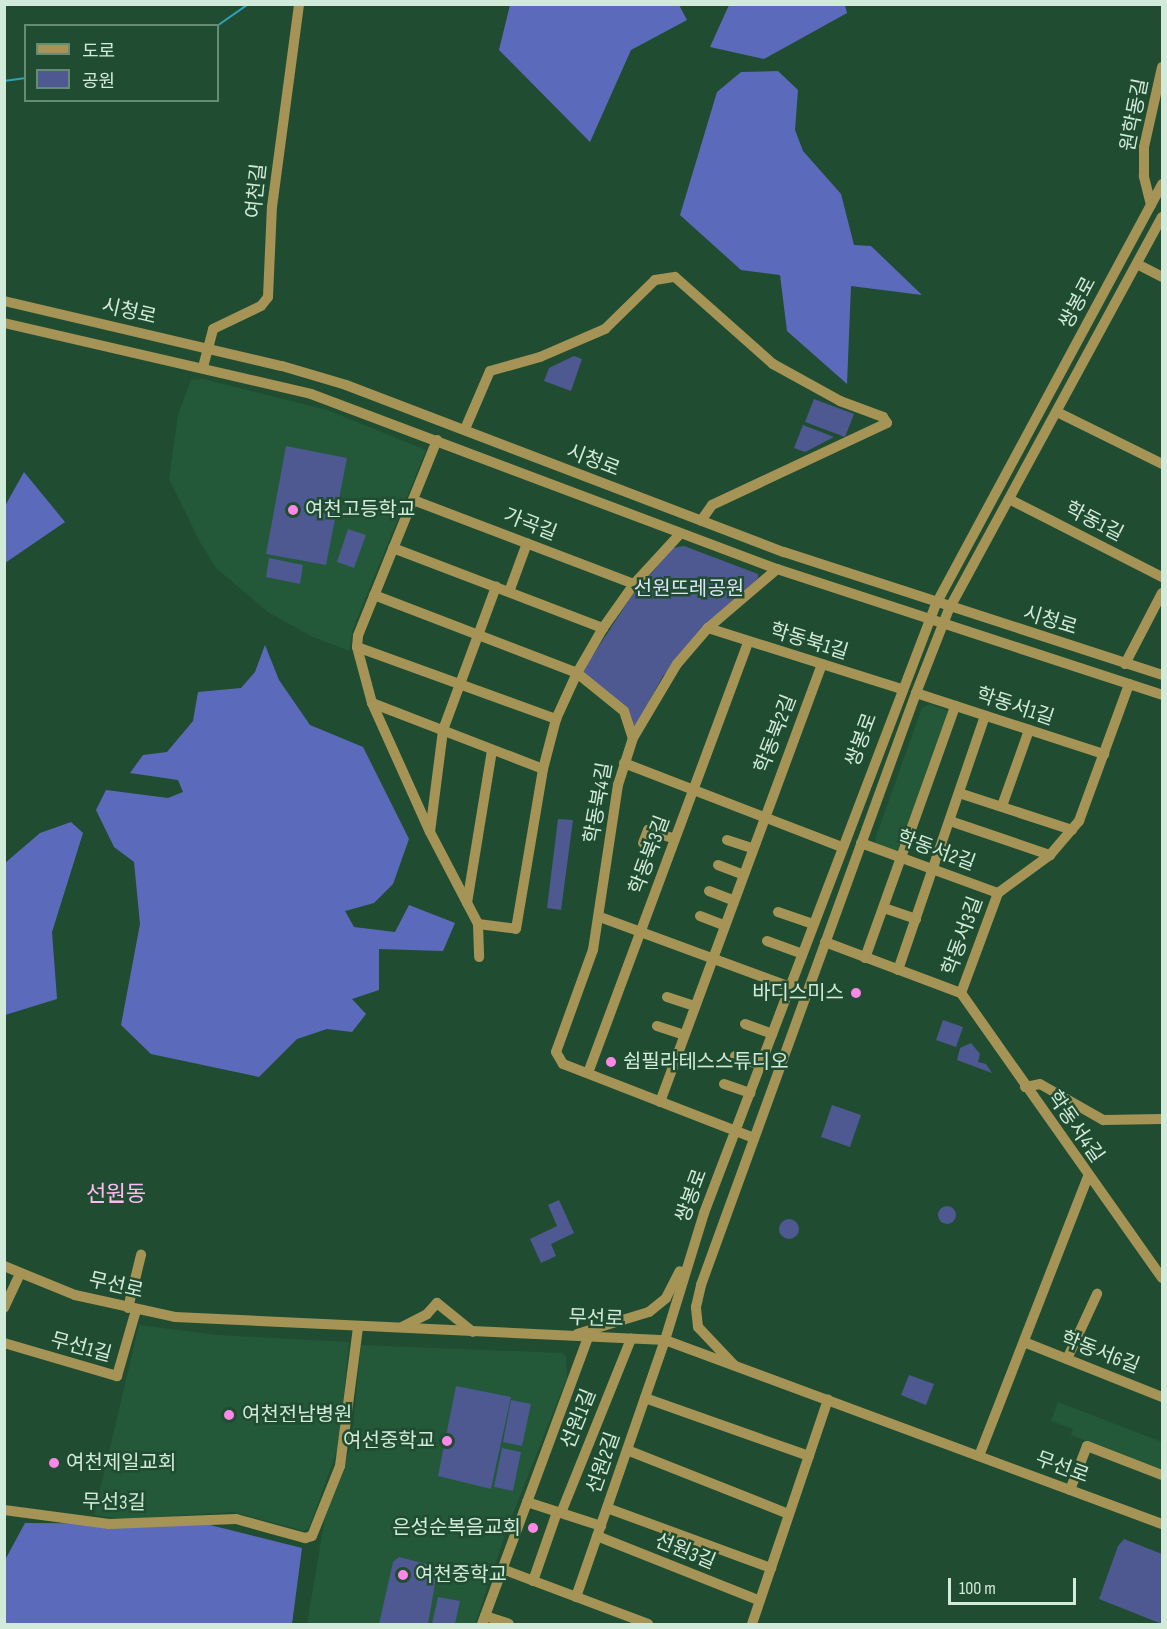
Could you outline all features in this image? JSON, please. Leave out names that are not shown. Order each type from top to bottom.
[{"type":"street","name":"여천길","points":[[207,348],[213,329],[261,306],[268,297],[272,207],[299,4]]},
{"type":"street","name":"원학동길","points":[[1151,205],[1144,176],[1144,147],[1162,67]]},
{"type":"street","name":"쌍봉로","points":[[665,1340],[704,1213],[901,689],[936,604],[1162,184]]},
{"type":"street","name":"쌍봉로","points":[[734,1365],[702,1334],[696,1308],[713,1245],[916,693],[949,609],[1162,217]]},
{"type":"street","points":[[1137,264],[1162,277]]},
{"type":"street","points":[[465,429],[490,371],[540,357],[605,329],[655,280],[671,275],[686,284],[773,364],[840,401],[884,417],[887,423],[712,505],[701,521]]},
{"type":"street","name":"시청로","points":[[4,301],[310,374],[465,429],[701,521],[949,609],[1162,675]]},
{"type":"street","name":"시청로","points":[[4,323],[203,367],[311,394],[437,440],[588,501],[777,569],[1162,694]]},
{"type":"street","points":[[203,367],[207,348]]},
{"type":"street","points":[[1057,412],[1162,464]]},
{"type":"street","points":[[437,440],[374,595],[357,647],[372,703],[430,832],[478,924],[479,957]]},
{"type":"street","points":[[588,501],[595,481]]},
{"type":"street","name":"가곡길","points":[[413,500],[634,584]]},
{"type":"street","name":"학동1길","points":[[1009,500],[1162,577]]},
{"type":"street","points":[[478,924],[516,929],[543,769],[556,719],[577,673],[603,628],[634,584],[680,534]]},
{"type":"street","points":[[509,592],[527,543]]},
{"type":"street","points":[[393,548],[603,628]]},
{"type":"street","name":"학동북4길","points":[[754,1138],[561,1063],[556,1052],[593,951],[624,763],[633,738],[661,686],[708,628],[777,569]]},
{"type":"street","points":[[430,832],[442,730],[458,682],[496,587]]},
{"type":"street","points":[[1125,664],[1162,593]]},
{"type":"street","points":[[374,595],[577,673],[624,711],[633,738]]},
{"type":"street","name":"학동북1길","points":[[708,628],[901,689]]},
{"type":"street","points":[[693,790],[748,642]]},
{"type":"street","points":[[357,647],[556,719]]},
{"type":"street","name":"학동북2길","points":[[763,817],[822,664]]},
{"type":"street","name":"학동서3길","points":[[825,942],[961,993],[998,893],[1050,855],[1072,830],[1090,800],[1129,684]]},
{"type":"street","name":"학동서1길","points":[[916,693],[1104,754]]},
{"type":"street","points":[[372,703],[543,769]]},
{"type":"street","points":[[865,958],[955,706]]},
{"type":"street","points":[[898,970],[985,716]]},
{"type":"street","points":[[1002,806],[1029,730]]},
{"type":"street","points":[[467,903],[492,750]]},
{"type":"street","points":[[624,763],[842,847]]},
{"type":"street","name":"학동북3길","points":[[641,932],[693,790]]},
{"type":"street","points":[[959,793],[1072,830]]},
{"type":"street","points":[[660,1102],[763,817]]},
{"type":"street","points":[[950,821],[1050,855]]},
{"type":"street","points":[[643,843],[648,830],[675,839]]},
{"type":"street","points":[[727,840],[751,848]]},
{"type":"street","name":"학동서2길","points":[[861,843],[998,893]]},
{"type":"street","points":[[718,865],[742,874]]},
{"type":"street","points":[[709,891],[732,900]]},
{"type":"street","points":[[884,908],[916,919]]},
{"type":"street","points":[[778,912],[813,924]]},
{"type":"street","points":[[700,916],[723,925]]},
{"type":"street","points":[[600,917],[790,987]]},
{"type":"street","points":[[588,1073],[641,932]]},
{"type":"street","points":[[767,941],[802,954]]},
{"type":"street","name":"학동서4길","points":[[961,993],[1088,1178],[1162,1278]]},
{"type":"street","points":[[667,997],[694,1006]]},
{"type":"street","points":[[745,1024],[772,1034]]},
{"type":"street","points":[[657,1026],[684,1035]]},
{"type":"street","points":[[646,1055],[673,1065]]},
{"type":"street","points":[[735,1056],[760,1065]]},
{"type":"street","points":[[724,1084],[750,1093]]},
{"type":"street","points":[[1024,1087],[1040,1084],[1104,1120],[1162,1119]]},
{"type":"street","points":[[979,1456],[1088,1178]]},
{"type":"street","points":[[568,1336],[629,1321],[658,1306],[675,1284],[704,1213]]},
{"type":"street","points":[[132,1309],[141,1255]]},
{"type":"street","name":"무선로","points":[[4,1266],[75,1295],[132,1309],[215,1321],[665,1340],[1162,1524]]},
{"type":"street","points":[[4,1308],[20,1273]]},
{"type":"street","points":[[1067,1359],[1097,1294]]},
{"type":"street","points":[[399,1329],[427,1314],[437,1304],[473,1332]]},
{"type":"street","name":"무선1길","points":[[4,1343],[117,1376],[132,1309]]},
{"type":"street","name":"무선3길","points":[[4,1510],[109,1524],[224,1518],[256,1522],[305,1538],[314,1533],[321,1507],[340,1466],[358,1327]]},
{"type":"street","name":"선원1길","points":[[484,1620],[588,1337]]},
{"type":"street","name":"선원1길","points":[[533,1581],[559,1512],[631,1339]]},
{"type":"street","name":"선원2길","points":[[576,1597],[665,1340]]},
{"type":"street","name":"학동서6길","points":[[1024,1342],[1162,1396]]},
{"type":"street","points":[[645,1398],[809,1456]]},
{"type":"street","points":[[752,1624],[828,1400]]},
{"type":"street","points":[[1070,1490],[1087,1446],[1162,1475]]},
{"type":"street","points":[[627,1450],[789,1514]]},
{"type":"street","points":[[527,1502],[559,1512],[599,1531]]},
{"type":"street","name":"선원3길","points":[[607,1508],[771,1568]]},
{"type":"street","name":"선원3길","points":[[599,1531],[760,1601]]},
{"type":"street","points":[[502,1569],[576,1597],[626,1621],[648,1624]]},
{"type":"street","points":[[484,1620],[509,1624]]},
{"type":"shaded area","points":[[510,5],[679,5],[687,20],[631,50],[590,142],[499,50]]},
{"type":"shaded area","points":[[729,5],[845,5],[847,13],[764,59],[710,47]]},
{"type":"shaded area","points":[[778,71],[798,90],[795,130],[803,151],[841,194],[854,245],[871,246],[922,295],[851,286],[847,384],[787,331],[780,275],[741,270],[680,215],[717,92],[741,72]]},
{"type":"shaded area","name":"여천고등학교","points":[[203,379],[327,410],[426,450],[353,629],[349,651],[311,636],[268,612],[216,568],[200,542],[169,479],[178,415],[191,380]]},
{"type":"shaded area","points":[[24,472],[65,522],[5,563],[5,506]]},
{"type":"shaded area","points":[[265,645],[279,680],[310,725],[363,747],[409,839],[393,884],[374,903],[345,911],[354,927],[395,932],[409,905],[455,923],[443,951],[379,949],[379,990],[352,999],[366,1014],[352,1032],[327,1029],[297,1039],[259,1077],[151,1054],[121,1025],[140,924],[134,862],[114,847],[96,810],[106,790],[168,798],[183,792],[178,780],[130,773],[143,755],[167,752],[193,721],[198,692],[241,688],[255,672]]},
{"type":"shaded area","points":[[930,704],[948,711],[898,852],[877,845],[875,839],[922,708]]},
{"type":"shaded area","points":[[71,822],[83,833],[52,932],[57,999],[5,1015],[5,863],[40,833]]},
{"type":"shaded area","name":"여천전남병원","points":[[139,1325],[217,1335],[349,1342],[339,1445],[309,1528],[304,1531],[233,1512],[125,1519],[94,1515]]},
{"type":"shaded area","name":"여선중학교","points":[[361,1345],[562,1353],[566,1356],[567,1377],[507,1529],[475,1624],[307,1624],[326,1512],[351,1446]]},
{"type":"shaded area","points":[[1058,1402],[1162,1442],[1162,1470],[1071,1435],[1073,1429],[1051,1421]]},
{"type":"shaded area","points":[[25,1523],[206,1524],[302,1548],[292,1624],[5,1624],[5,1560]]},
{"type":"green space","points":[[574,356],[582,359],[571,391],[544,381],[549,368]]},
{"type":"green space","points":[[814,399],[854,414],[845,437],[805,422]]},
{"type":"green space","points":[[803,425],[834,437],[805,452],[794,448]]},
{"type":"green space","points":[[286,446],[347,458],[326,565],[266,554]]},
{"type":"green space","points":[[348,529],[366,535],[354,568],[337,562]]},
{"type":"green space","name":"선원뜨레공원","points":[[684,546],[758,574],[758,578],[663,676],[634,729],[582,672],[631,597],[673,548]]},
{"type":"green space","points":[[269,558],[303,565],[300,584],[266,577]]},
{"type":"green space","points":[[558,819],[573,820],[561,910],[547,908]]},
{"type":"green space","points":[[943,1020],[963,1027],[956,1047],[936,1040]]},
{"type":"green space","points":[[971,1043],[980,1054],[978,1062],[986,1064],[992,1073],[957,1060],[960,1048]]},
{"type":"green space","points":[[832,1105],[861,1115],[850,1147],[821,1137]]},
{"type":"green space","points":[[559,1200],[574,1233],[551,1244],[556,1256],[541,1263],[530,1239],[557,1226],[548,1205]]},
{"type":"green space","points":[[947,1206],[953,1209],[956,1215],[953,1221],[947,1224],[941,1221],[938,1215],[941,1209]]},
{"type":"green space","points":[[789,1219],[796,1222],[799,1229],[796,1236],[789,1239],[782,1236],[779,1229],[782,1222]]},
{"type":"green space","points":[[909,1375],[934,1384],[926,1405],[901,1395]]},
{"type":"green space","points":[[456,1386],[511,1397],[491,1489],[438,1476]]},
{"type":"green space","points":[[511,1400],[531,1404],[522,1446],[503,1442]]},
{"type":"green space","points":[[502,1448],[521,1452],[513,1491],[494,1487]]},
{"type":"green space","points":[[1124,1539],[1162,1554],[1162,1624],[1099,1599],[1118,1546]]},
{"type":"green space","points":[[399,1557],[438,1567],[428,1624],[379,1624],[393,1562]]},
{"type":"green space","points":[[438,1597],[460,1601],[455,1624],[432,1624]]},
{"type":"waterway","points":[[219,25],[249,4]]},
{"type":"waterway","points":[[4,81],[24,78]]},
{"type":"place","name":"여천고등학교","points":[[293,510]]},
{"type":"place","name":"바디스미스","points":[[856,993]]},
{"type":"place","name":"쉼필라테스스튜디오","points":[[611,1062]]},
{"type":"place","name":"여천전남병원","points":[[229,1415]]},
{"type":"place","name":"여선중학교","points":[[447,1441]]},
{"type":"place","name":"여천제일교회","points":[[54,1463]]},
{"type":"place","name":"은성순복음교회","points":[[533,1528]]},
{"type":"place","name":"여천중학교","points":[[403,1575]]},
{"type":"district","name":"선원동","points":[[116,1195]]}]
